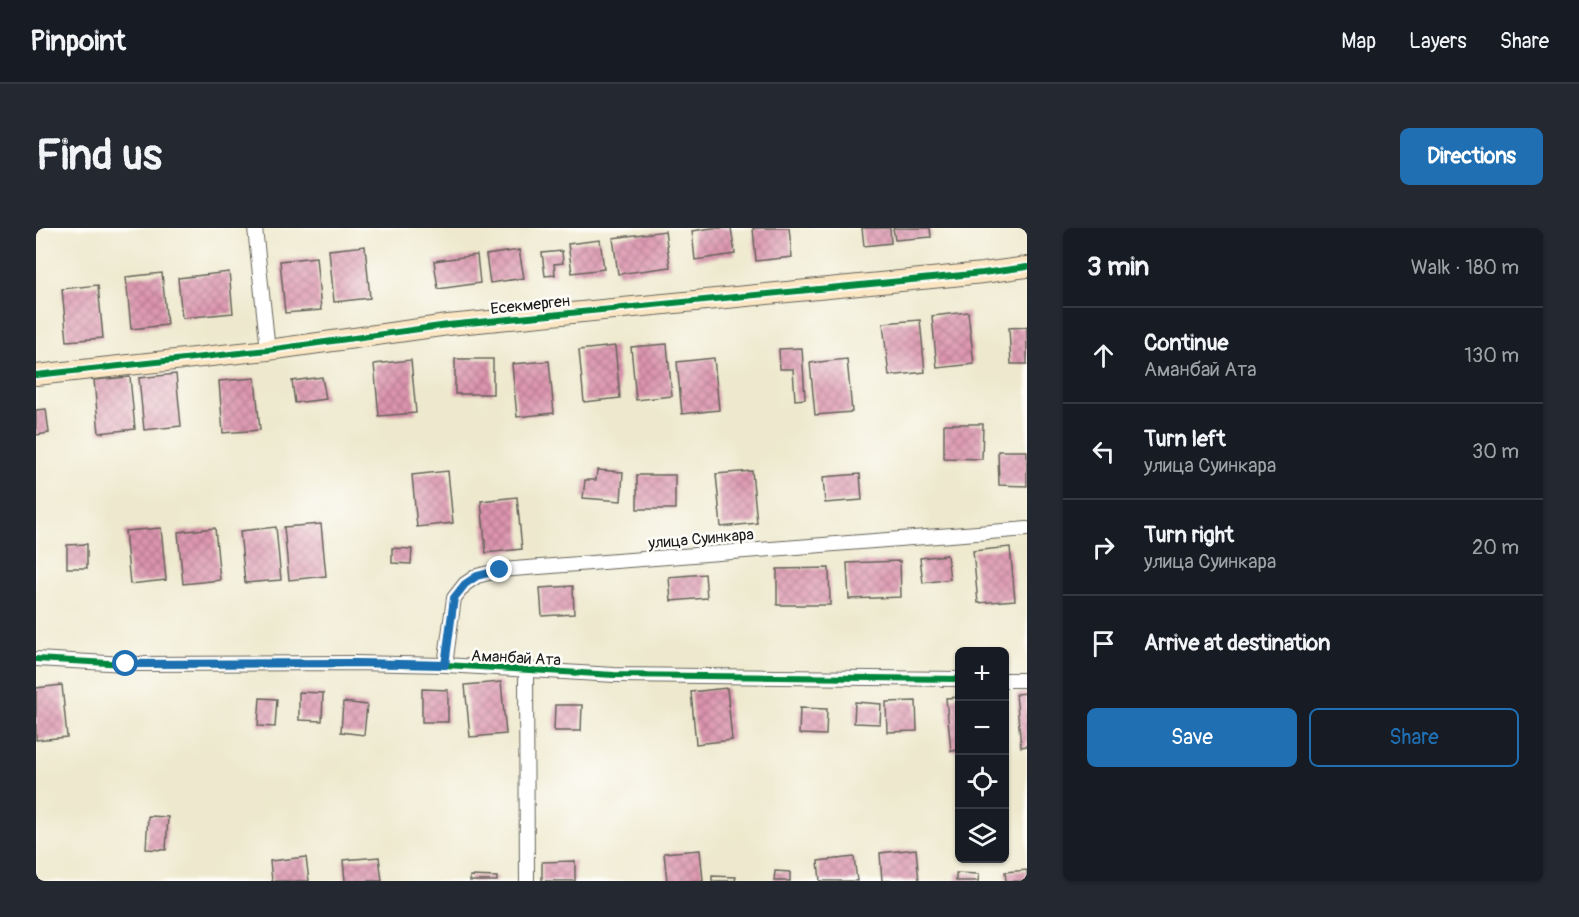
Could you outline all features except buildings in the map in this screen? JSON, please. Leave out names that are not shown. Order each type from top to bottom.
[{"type":"street","points":[[255,228],[268,350]]},
{"type":"street","name":"Eсекмерген","points":[[36,375],[268,350],[448,325],[1027,267]]},
{"type":"street","name":"улица Суинкара","points":[[445,665],[454,598],[465,584],[477,576],[500,570],[1027,529]]},
{"type":"street","name":"Аманбай Ата","points":[[36,659],[126,664],[445,665],[614,675],[955,679]]},
{"type":"street","points":[[526,671],[527,881]]},
{"type":"street","points":[[1009,680],[1027,680]]},
{"type":"cycle path","points":[[36,375],[268,350],[448,325],[1027,267]]},
{"type":"cycle path","points":[[36,659],[126,664],[445,665],[614,675],[955,679]]},
{"type":"route","points":[[126,664],[445,665],[454,598],[465,584],[477,576],[500,570]]}]
